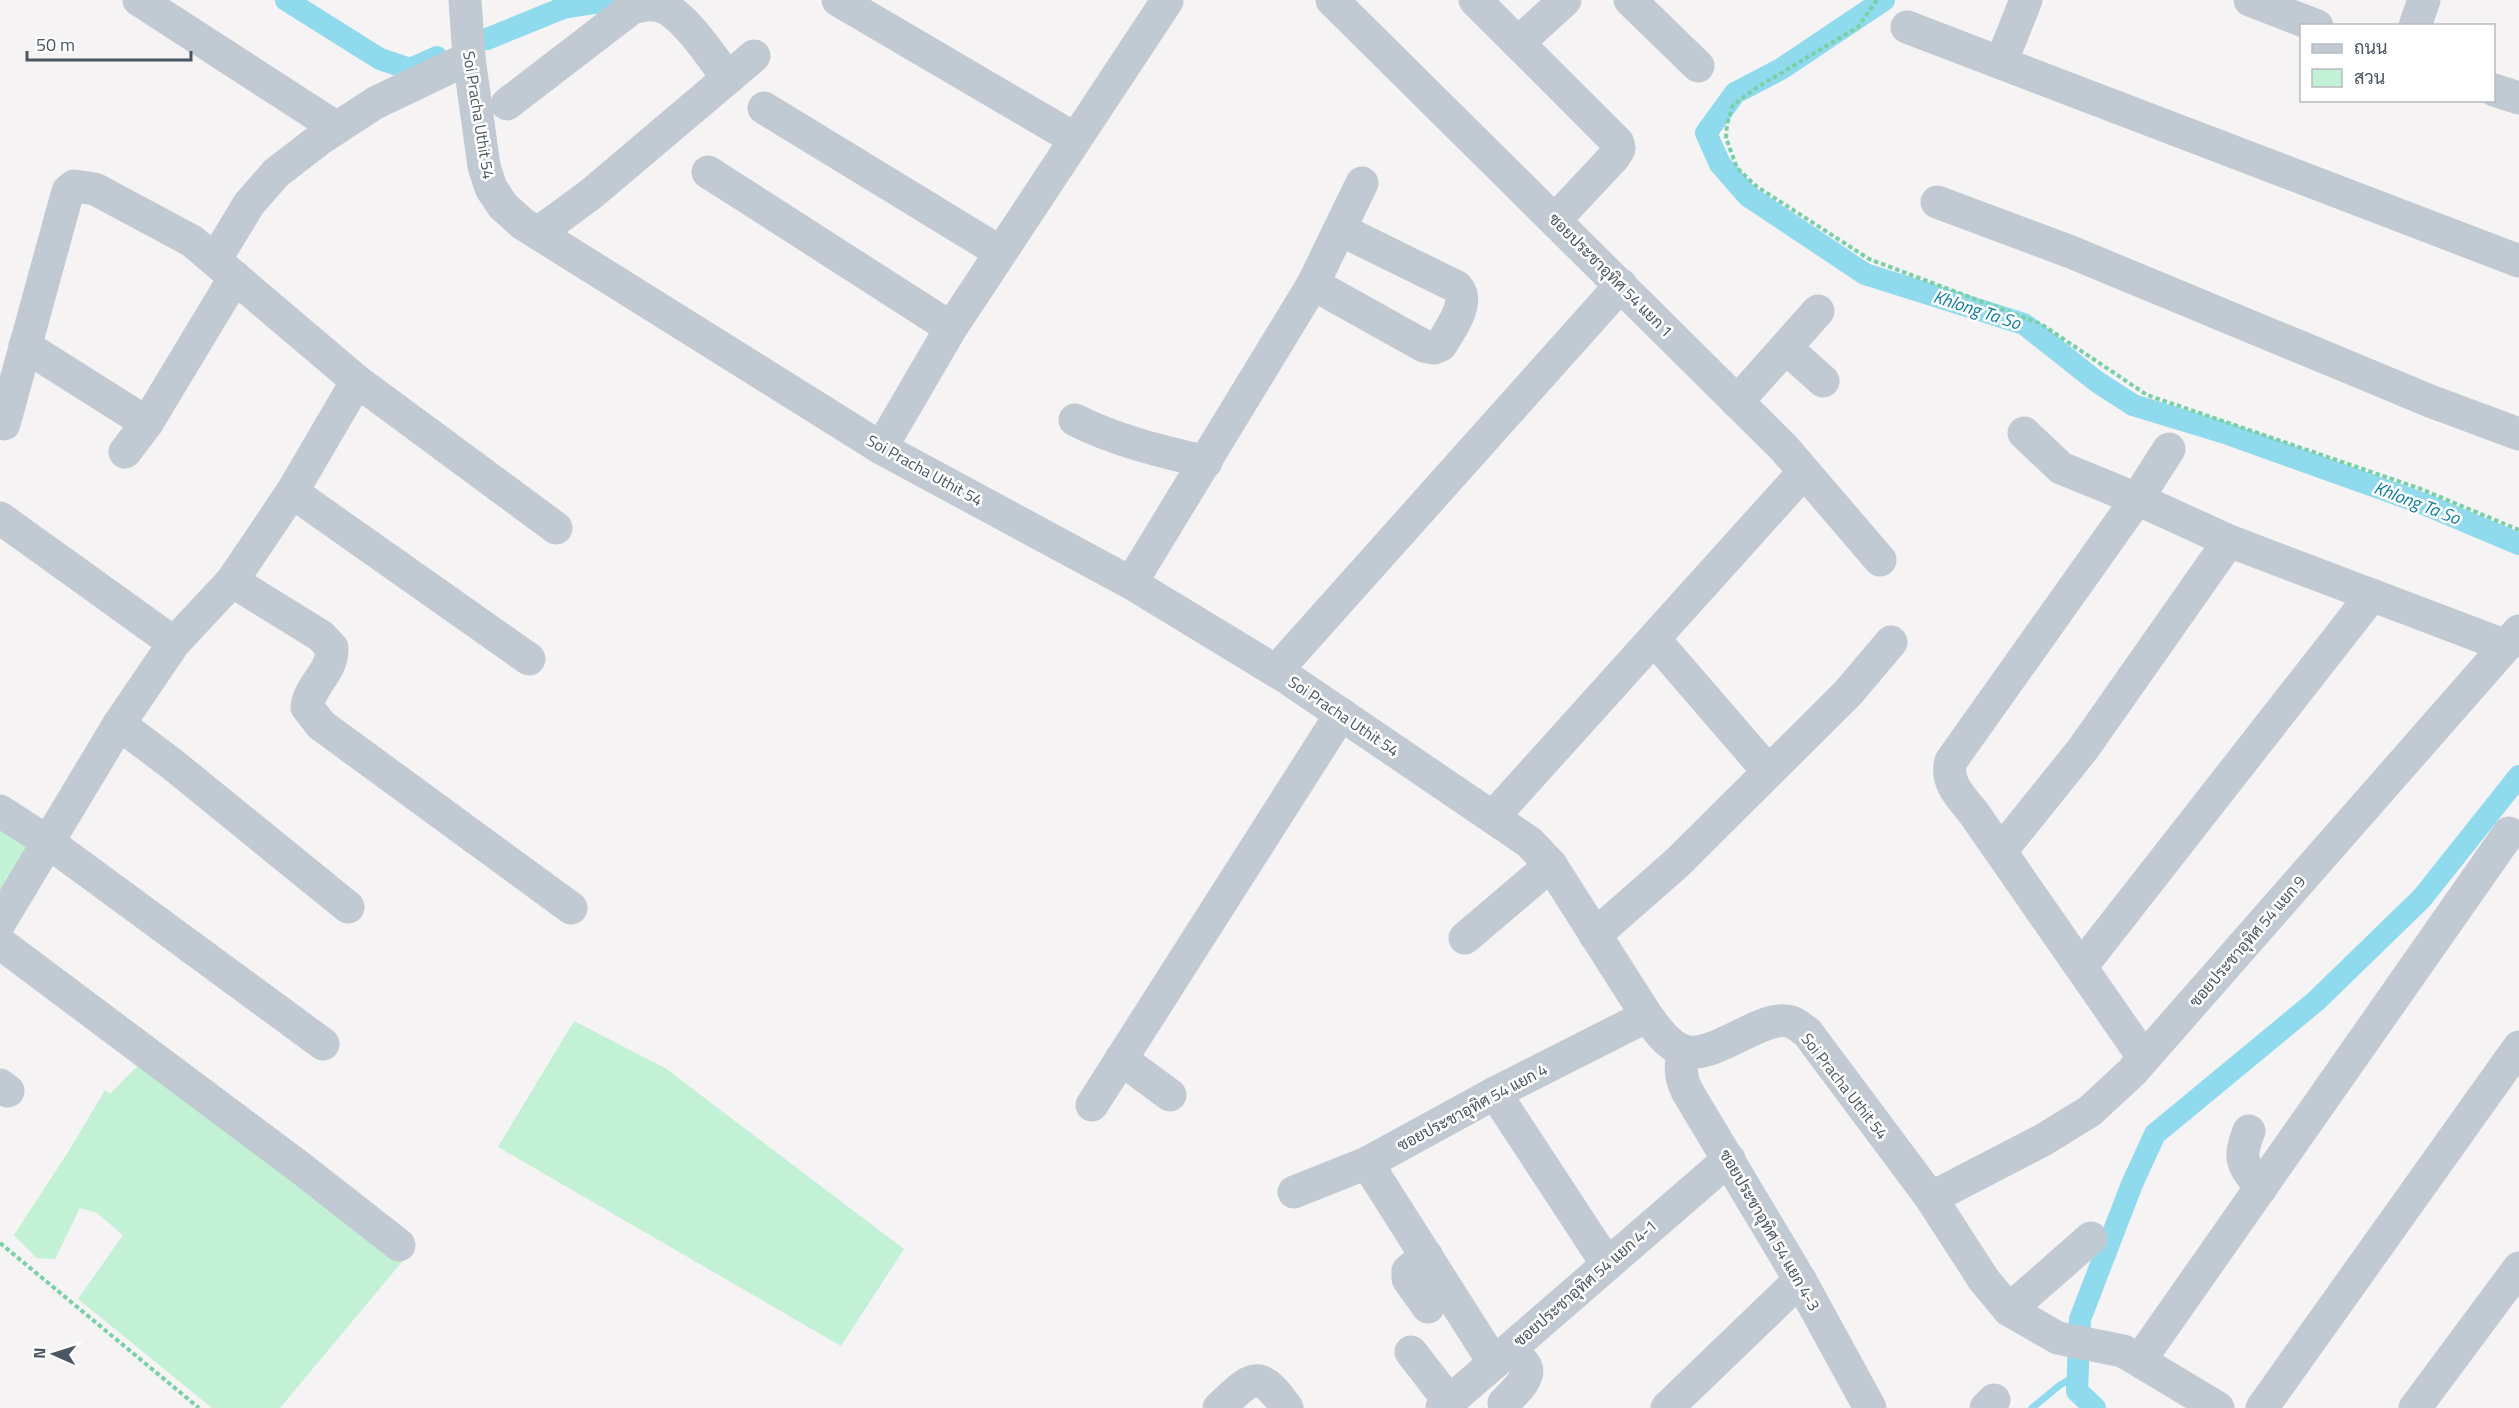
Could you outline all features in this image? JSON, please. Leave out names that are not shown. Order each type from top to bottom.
[{"type":"street","points":[[139,0],[337,128]]},
{"type":"street","name":"Soi Pracha Uthit 54","points":[[465,0],[469,58],[484,166],[491,188],[503,206],[523,224],[881,448],[1131,583],[1276,671],[1529,842],[1551,866],[1647,1016],[1664,1038],[1684,1051],[1705,1051],[1774,1022],[1791,1021],[1807,1032],[1931,1198],[1984,1280],[2009,1310],[2058,1338],[2123,1352],[2218,1408]]},
{"type":"street","points":[[838,0],[1075,139]]},
{"type":"street","name":"ซอยประชาอุทิศ 54 แยก 1","points":[[1332,0],[1784,448],[1803,474],[1880,560]]},
{"type":"street","points":[[1475,0],[1617,142],[1619,149],[1555,220]]},
{"type":"street","points":[[1518,43],[1565,0]]},
{"type":"street","points":[[1630,0],[1698,66]]},
{"type":"street","points":[[2001,63],[2026,0]]},
{"type":"street","points":[[2416,24],[2424,0]]},
{"type":"street","points":[[881,448],[951,328],[1167,1]]},
{"type":"street","points":[[2264,3],[2312,24]]},
{"type":"street","points":[[507,104],[632,8],[641,5],[660,6],[672,12],[690,30],[728,78]]},
{"type":"street","points":[[1906,27],[2519,261]]},
{"type":"street","points":[[538,233],[591,194],[754,56]]},
{"type":"street","points":[[125,452],[147,423],[225,268],[249,204],[276,173],[375,103],[469,58]]},
{"type":"street","points":[[2495,91],[2519,99]]},
{"type":"street","points":[[764,108],[1000,252]]},
{"type":"street","points":[[708,172],[951,328]]},
{"type":"street","points":[[1131,583],[1313,284],[1341,230],[1348,207],[1362,183]]},
{"type":"street","points":[[4,424],[68,190],[74,186],[95,189],[192,241],[357,381],[556,528]]},
{"type":"street","points":[[1937,202],[2071,252],[2430,401],[2519,435]]},
{"type":"street","points":[[1313,284],[1424,346],[1434,348],[1441,345],[1462,304],[1462,293],[1456,287],[1341,230]]},
{"type":"street","points":[[1276,671],[1621,285]]},
{"type":"street","points":[[1737,402],[1818,311]]},
{"type":"street","points":[[25,346],[147,423]]},
{"type":"street","points":[[1786,348],[1823,381]]},
{"type":"street","points":[[0,922],[119,724],[174,643],[232,581],[292,492],[357,381]]},
{"type":"street","points":[[1075,420],[1107,436],[1206,462]]},
{"type":"street","points":[[2024,434],[2061,468],[2229,541],[2372,595],[2513,638]]},
{"type":"street","points":[[2144,1058],[2001,851],[1953,787],[1948,772],[1951,761],[2137,500],[2169,449]]},
{"type":"street","points":[[1493,817],[1803,474]]},
{"type":"street","points":[[292,492],[529,659]]},
{"type":"street","points":[[0,518],[174,643]]},
{"type":"street","points":[[2001,851],[2084,749],[2229,541]]},
{"type":"street","points":[[232,581],[321,636],[332,648],[331,665],[309,698],[307,707],[321,726],[571,908]]},
{"type":"street","points":[[2081,967],[2372,595]]},
{"type":"street","name":"ซอยประชาอุทิศ 54 แยก 9","points":[[1931,1198],[2043,1140],[2090,1111],[2144,1058],[2513,638]]},
{"type":"street","points":[[1654,639],[1768,771]]},
{"type":"street","points":[[1595,935],[1677,863],[1848,693],[1891,642]]},
{"type":"street","points":[[1092,1106],[1341,714]]},
{"type":"street","points":[[119,724],[172,764],[348,907]]},
{"type":"street","points":[[0,812],[48,842],[323,1044]]},
{"type":"street","points":[[2140,1360],[2509,833]]},
{"type":"street","points":[[1465,938],[1551,866]]},
{"type":"street","points":[[0,943],[302,1169],[399,1245]]},
{"type":"street","name":"ซอยประชาอุทิศ 54 แยก 4","points":[[1294,1192],[1367,1163],[1495,1093],[1647,1016]]},
{"type":"street","points":[[2262,1408],[2519,1047]]},
{"type":"street","name":"ซอยประชาอุทิศ 54 แยก 4-3","points":[[1684,1051],[1681,1063],[1681,1078],[1684,1085],[1800,1280],[1870,1408]]},
{"type":"street","points":[[1121,1059],[1170,1095]]},
{"type":"street","points":[[1495,1093],[1608,1264]]},
{"type":"street","points":[[2249,1131],[2241,1158],[2261,1188]]},
{"type":"street","name":"ซอยประชาอุทิศ 54 แยก 4-1","points":[[1446,1405],[1729,1159]]},
{"type":"street","points":[[1367,1163],[1426,1255],[1502,1356],[1526,1367],[1525,1378],[1504,1403]]},
{"type":"street","points":[[2009,1310],[2091,1238]]},
{"type":"street","points":[[1426,1255],[1408,1271],[1408,1279],[1428,1307]]},
{"type":"street","points":[[2415,1408],[2519,1268]]},
{"type":"street","points":[[1667,1408],[1800,1280]]},
{"type":"street","points":[[1411,1352],[1446,1405]]},
{"type":"street","points":[[1219,1408],[1246,1383],[1260,1380],[1272,1386],[1287,1408]]},
{"type":"path","points":[[1877,0],[1858,27],[1756,88],[1733,105],[1727,124],[1726,138],[1737,168],[1756,186],[1869,260],[2041,324],[2148,395],[2421,489],[2519,530]]},
{"type":"path","points":[[0,1243],[199,1408]]},
{"type":"green space","points":[[0,820],[30,840],[0,909]]},
{"type":"green space","points":[[574,1021],[665,1068],[904,1249],[841,1346],[498,1147]]},
{"type":"green space","points":[[153,1050],[411,1251],[280,1408],[212,1408],[78,1299],[123,1235],[97,1213],[80,1208],[55,1259],[37,1258],[14,1235],[105,1090],[110,1094]]},
{"type":"waterway","points":[[286,0],[380,59],[410,69],[437,57]]},
{"type":"waterway","points":[[487,39],[563,8],[614,0]]},
{"type":"waterway","name":"Khlong Ta So","points":[[1884,0],[1781,69],[1735,93],[1706,133],[1720,164],[1748,196],[1865,274],[2024,324],[2096,381],[2133,405],[2225,433],[2424,504],[2519,544]]},
{"type":"waterway","points":[[2095,1408],[2077,1391],[2080,1319],[2132,1184],[2155,1134],[2316,1001],[2422,898],[2519,776]]},
{"type":"waterway","points":[[2032,1408],[2060,1385],[2078,1375]]}]
